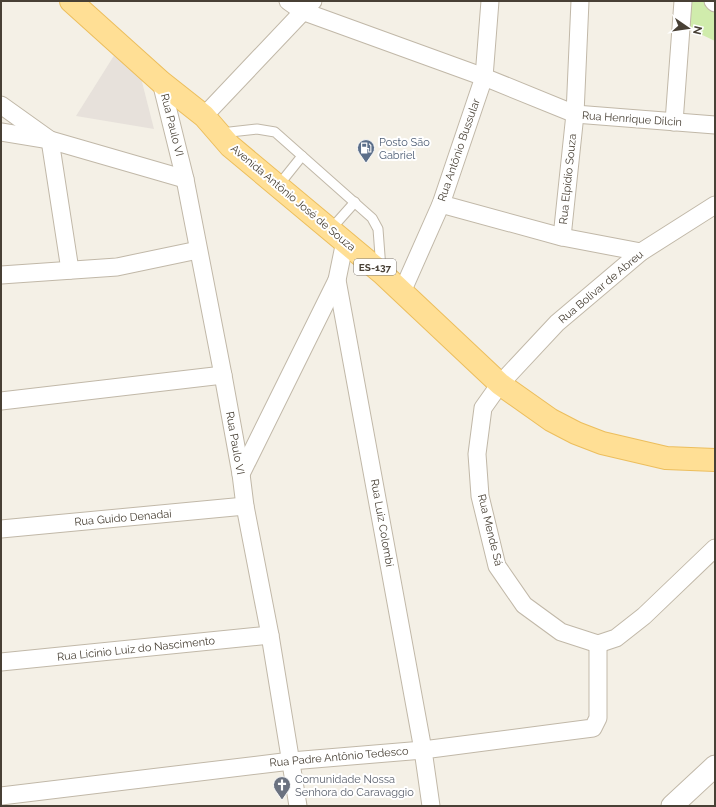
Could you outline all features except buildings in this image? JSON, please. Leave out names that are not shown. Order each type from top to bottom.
[{"type":"main road","name":"Avenida Antônio José de Souza","points":[[71,1],[161,82],[204,116],[230,146],[382,273],[500,384],[551,420],[576,433],[602,443],[666,458],[715,460]]},
{"type":"street","name":"Rua Henrique Dilcin","points":[[288,1],[307,6],[575,114],[715,125]]},
{"type":"street","name":"Rua Antônio Bussular","points":[[402,292],[441,204],[484,77],[490,1]]},
{"type":"street","name":"Rua Elpídio Souza","points":[[562,238],[575,114],[580,1]]},
{"type":"street","points":[[674,122],[683,1]]},
{"type":"street","points":[[204,116],[307,6]]},
{"type":"street","name":"Rua Paulo VI","points":[[161,82],[185,179],[223,375],[241,474],[245,506],[270,635],[292,761],[298,806]]},
{"type":"street","points":[[1,105],[50,140],[70,270]]},
{"type":"street","points":[[1,132],[50,140],[185,179]]},
{"type":"street","points":[[441,204],[562,238],[641,252]]},
{"type":"street","name":"Rua Bolivar de Abreu","points":[[500,384],[558,323],[641,252],[715,205]]},
{"type":"street","name":"Rua Luiz Colombi","points":[[338,235],[337,280],[423,750],[431,806]]},
{"type":"street","points":[[1,275],[117,267],[198,250]]},
{"type":"street","points":[[241,474],[337,280]]},
{"type":"street","points":[[1,401],[223,375]]},
{"type":"street","name":"Rua Mende Sá","points":[[500,384],[483,408],[477,454],[480,496],[497,566],[524,605],[561,632],[598,644]]},
{"type":"street","name":"Rua Guido Denadai","points":[[1,529],[245,506]]},
{"type":"street","points":[[598,644],[616,638],[644,616],[715,548]]},
{"type":"street","name":"Rua Licinio Luiz do Nascimento","points":[[1,662],[270,635]]},
{"type":"street","name":"Rua Padre Antônio Tedesco","points":[[1,796],[292,761],[423,750],[593,728],[598,718],[598,644]]},
{"type":"street","points":[[672,806],[715,766]]},
{"type":"lane","points":[[219,134],[257,129],[275,132],[355,202],[376,223],[382,273]]},
{"type":"lane","points":[[278,186],[302,156]]},
{"type":"lane","points":[[338,235],[355,202]]},
{"type":"shaded area","points":[[115,54],[139,70],[154,129],[76,116]]},
{"type":"green space","points":[[678,1],[715,1],[715,41],[692,30]]},
{"type":"place","name":"Posto São Gabriel","points":[[366,163]]},
{"type":"place","name":"Comunidade Nossa Senhora do Caravaggio","points":[[282,800]]}]
